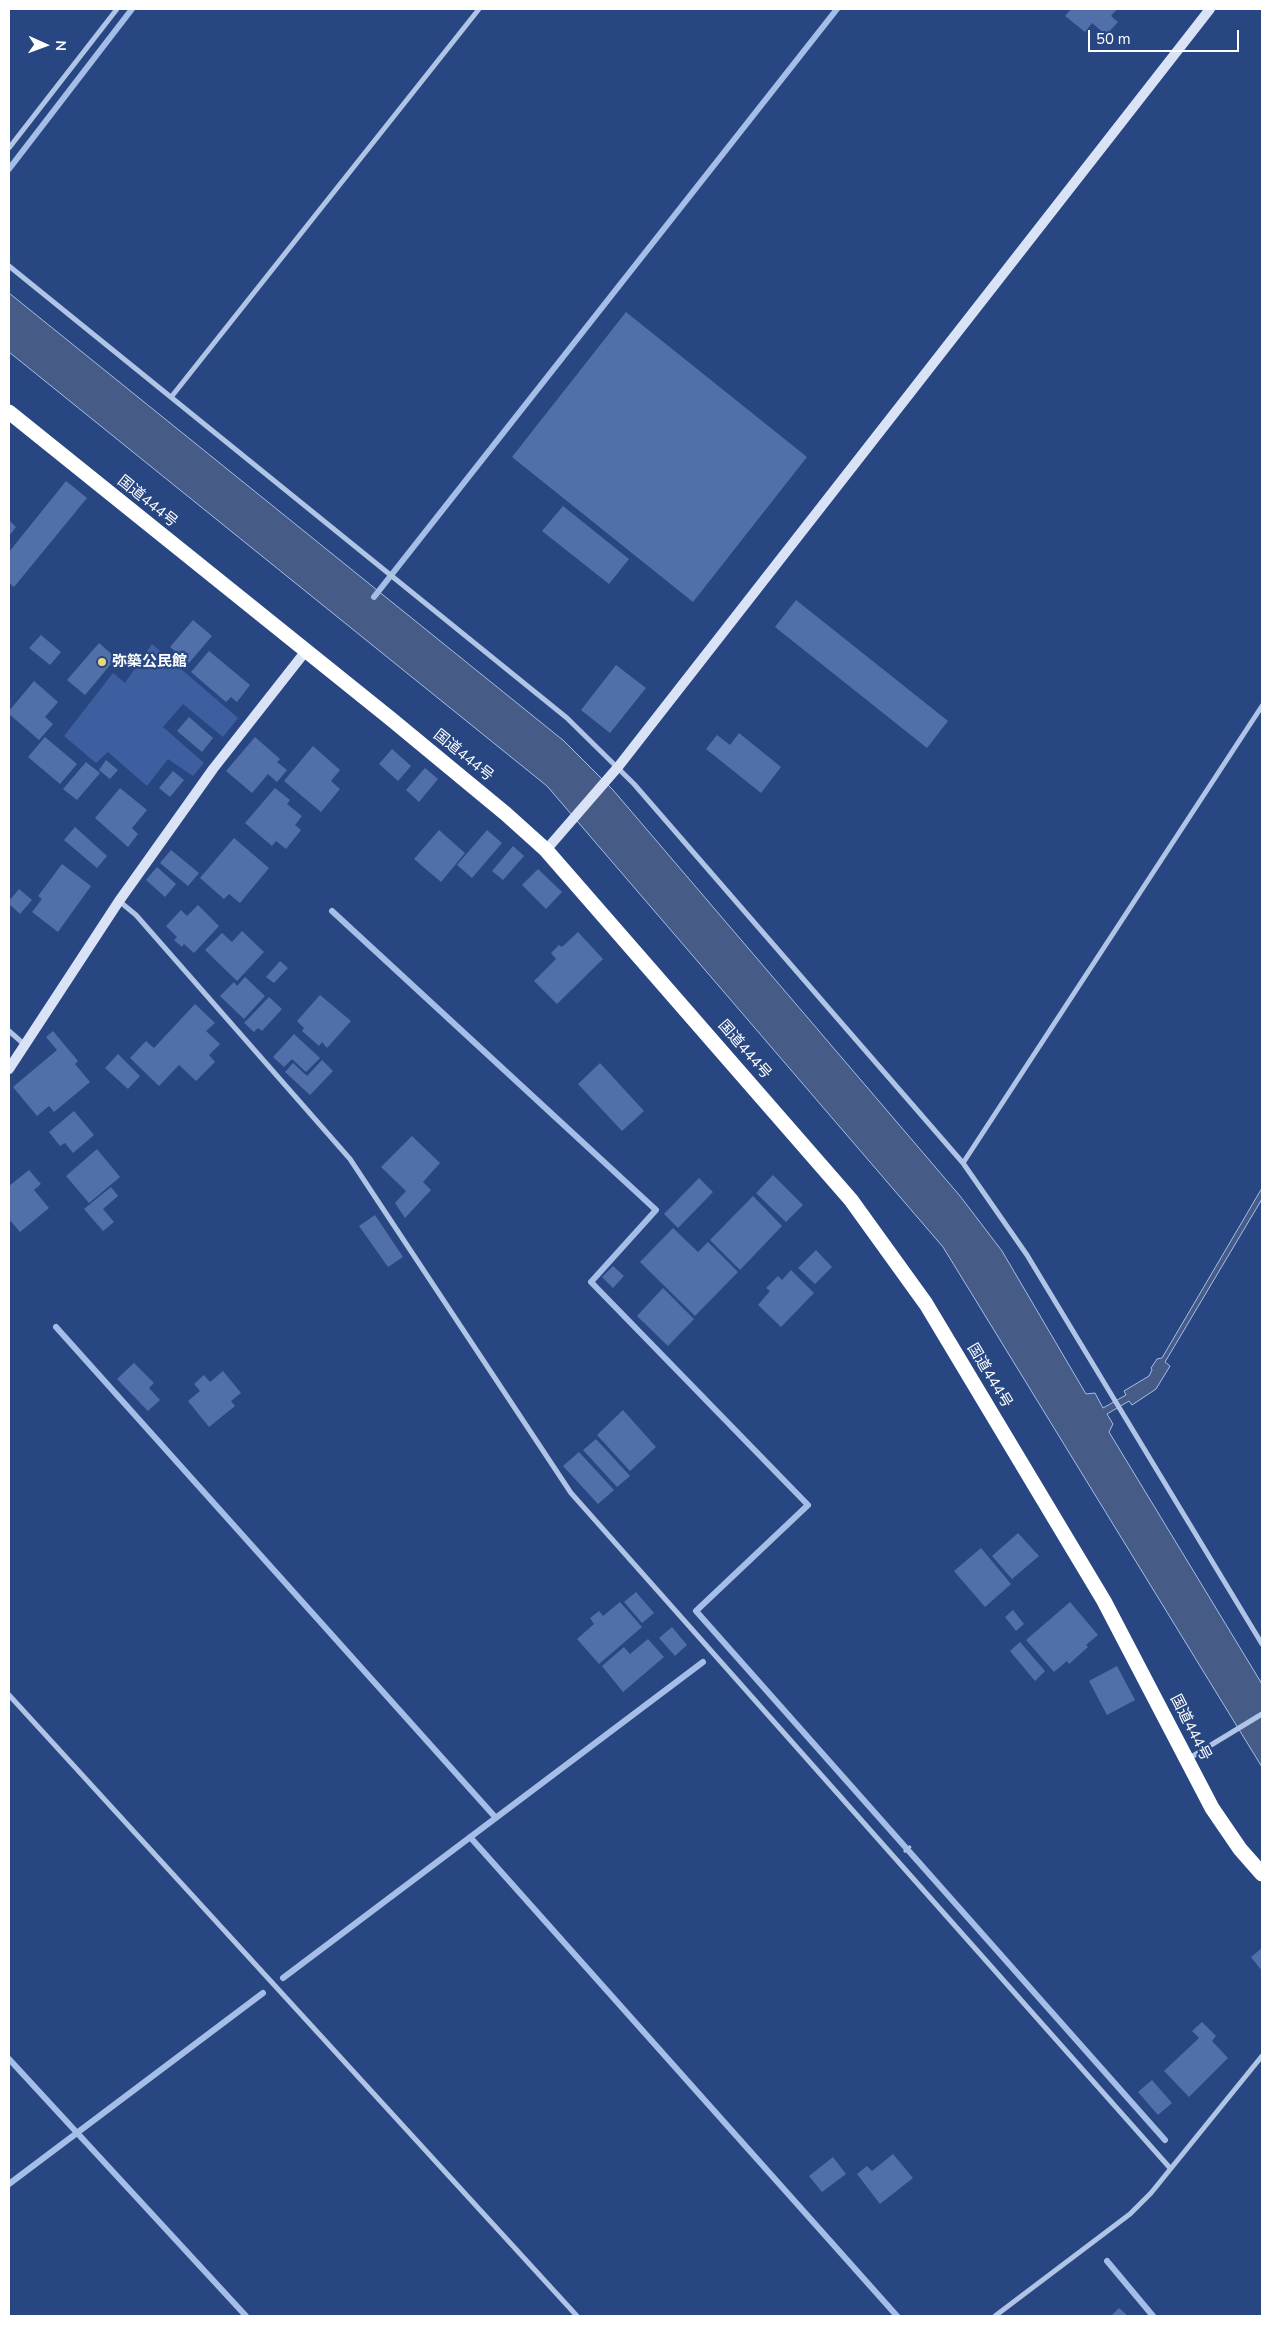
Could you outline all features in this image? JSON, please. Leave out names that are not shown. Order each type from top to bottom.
[{"type":"highway","name":"国道444号","points":[[9,412],[499,807],[546,850],[851,1200],[926,1304],[1104,1601],[1212,1808],[1240,1849],[1262,1874]]},
{"type":"street","points":[[9,148],[117,9]]},
{"type":"street","points":[[172,396],[479,9]]},
{"type":"street","points":[[546,850],[618,767],[1210,9]]},
{"type":"street","points":[[9,266],[172,396],[567,718],[618,767],[963,1163],[1027,1254],[1262,1644]]},
{"type":"street","points":[[9,1069],[26,1046],[119,901],[213,770],[305,652]]},
{"type":"street","points":[[963,1163],[1262,706]]},
{"type":"street","points":[[119,901],[136,915],[350,1159],[571,1493],[1170,2168]]},
{"type":"street","points":[[9,1031],[26,1046]]},
{"type":"street","points":[[9,1695],[577,2316]]},
{"type":"street","points":[[1186,1760],[1262,1714]]},
{"type":"street","points":[[995,2316],[1130,2214],[1151,2193],[1262,2056]]},
{"type":"shaded area","points":[[9,293],[564,741],[613,790],[960,1196],[1002,1251],[1086,1394],[1095,1393],[1103,1408],[1126,1395],[1124,1391],[1149,1376],[1151,1368],[1157,1359],[1162,1358],[1262,1188],[1262,1199],[1165,1362],[1170,1366],[1156,1389],[1132,1405],[1129,1401],[1107,1414],[1113,1424],[1109,1432],[1262,1684],[1262,1767],[943,1247],[547,786],[9,352]]},
{"type":"shaded area","points":[[152,644],[238,718],[223,737],[183,704],[163,727],[204,763],[193,776],[168,759],[147,786],[108,752],[96,763],[64,736],[113,673],[125,683]]},
{"type":"building","points":[[1071,9],[1117,9],[1111,16],[1118,22],[1106,35],[1092,23],[1085,32],[1065,16]]},
{"type":"building","points":[[626,312],[807,457],[693,602],[512,457]]},
{"type":"building","points":[[66,481],[87,498],[14,587],[9,583],[9,552]]},
{"type":"building","points":[[563,506],[629,559],[609,584],[542,531]]},
{"type":"building","points":[[9,520],[16,527],[9,536]]},
{"type":"building","points":[[796,600],[948,721],[927,748],[775,627]]},
{"type":"building","points":[[193,620],[212,636],[189,663],[170,647]]},
{"type":"building","points":[[41,635],[61,652],[50,665],[29,648]]},
{"type":"building","points":[[99,643],[116,658],[85,695],[67,680]]},
{"type":"building","points":[[209,651],[250,685],[237,702],[231,697],[226,702],[191,672]]},
{"type":"building","points":[[616,665],[646,688],[610,733],[581,710]]},
{"type":"building","points":[[34,681],[58,702],[45,717],[53,724],[39,740],[9,714],[9,711]]},
{"type":"building","points":[[189,717],[213,738],[202,752],[177,731]]},
{"type":"building","points":[[739,733],[781,767],[761,793],[706,749],[717,735],[730,745]]},
{"type":"building","points":[[45,737],[77,764],[60,784],[28,757]]},
{"type":"building","points":[[255,737],[280,759],[277,762],[287,770],[277,782],[268,774],[252,793],[226,771]]},
{"type":"building","points":[[313,746],[340,770],[331,781],[340,789],[321,812],[284,781]]},
{"type":"building","points":[[392,749],[411,766],[398,781],[379,764]]},
{"type":"building","points":[[106,760],[118,770],[110,779],[99,770]]},
{"type":"building","points":[[86,762],[100,773],[77,800],[63,789]]},
{"type":"building","points":[[425,768],[438,779],[419,802],[406,790]]},
{"type":"building","points":[[173,771],[184,780],[170,797],[159,788]]},
{"type":"building","points":[[120,788],[147,810],[132,828],[138,834],[128,847],[95,818]]},
{"type":"building","points":[[275,788],[290,800],[287,804],[302,816],[295,825],[301,830],[286,849],[276,841],[272,846],[245,823]]},
{"type":"building","points":[[75,827],[107,856],[97,868],[64,840]]},
{"type":"building","points":[[439,830],[465,853],[441,882],[414,859]]},
{"type":"building","points":[[487,830],[502,843],[472,878],[457,865]]},
{"type":"building","points":[[234,838],[269,868],[240,903],[229,894],[224,899],[200,878]]},
{"type":"building","points":[[513,846],[524,856],[503,880],[492,871]]},
{"type":"building","points":[[171,850],[199,873],[188,886],[160,863]]},
{"type":"building","points":[[62,864],[91,886],[58,932],[32,912],[42,899],[38,896]]},
{"type":"building","points":[[157,867],[176,884],[165,897],[146,880]]},
{"type":"building","points":[[538,869],[562,892],[546,909],[522,885]]},
{"type":"building","points":[[19,889],[32,900],[20,914],[9,904],[9,901]]},
{"type":"building","points":[[198,905],[219,926],[194,953],[184,944],[182,947],[174,940],[177,937],[166,926],[181,910],[187,916]]},
{"type":"building","points":[[242,931],[264,952],[237,981],[205,950],[222,933],[232,942]]},
{"type":"building","points":[[578,932],[603,959],[557,1004],[534,981],[556,959],[551,953],[559,945],[562,947]]},
{"type":"building","points":[[280,961],[288,968],[274,983],[266,977]]},
{"type":"building","points":[[245,977],[265,996],[244,1019],[220,996],[234,982],[237,986]]},
{"type":"building","points":[[320,995],[351,1021],[327,1048],[322,1042],[319,1046],[302,1031],[304,1028],[297,1021]]},
{"type":"building","points":[[269,997],[282,1009],[262,1031],[258,1028],[254,1032],[244,1023]]},
{"type":"building","points":[[195,1004],[215,1023],[206,1031],[220,1044],[209,1055],[215,1062],[196,1081],[179,1065],[159,1086],[130,1058],[146,1041],[154,1048]]},
{"type":"building","points":[[53,1031],[78,1061],[75,1064],[90,1082],[54,1112],[49,1106],[37,1116],[13,1087],[57,1050],[46,1037]]},
{"type":"building","points":[[294,1034],[320,1058],[306,1072],[292,1059],[284,1067],[273,1057]]},
{"type":"building","points":[[118,1054],[140,1076],[128,1089],[105,1068]]},
{"type":"building","points":[[322,1060],[333,1071],[310,1095],[285,1072],[293,1063],[307,1076]]},
{"type":"building","points":[[600,1063],[644,1111],[622,1131],[578,1084]]},
{"type":"building","points":[[74,1111],[94,1135],[73,1153],[65,1143],[60,1146],[49,1132]]},
{"type":"building","points":[[412,1136],[440,1163],[423,1182],[431,1190],[405,1218],[395,1203],[406,1191],[381,1167]]},
{"type":"building","points":[[97,1149],[120,1177],[89,1203],[66,1176]]},
{"type":"building","points":[[29,1170],[41,1184],[34,1190],[49,1208],[20,1232],[9,1219],[9,1186]]},
{"type":"building","points":[[773,1175],[803,1205],[786,1222],[756,1193]]},
{"type":"building","points":[[699,1178],[713,1192],[678,1228],[664,1214]]},
{"type":"building","points":[[111,1187],[118,1196],[103,1209],[114,1222],[103,1231],[84,1209]]},
{"type":"building","points":[[753,1196],[782,1226],[740,1270],[710,1240]]},
{"type":"building","points":[[375,1215],[403,1257],[388,1267],[359,1226]]},
{"type":"building","points":[[673,1228],[698,1252],[708,1242],[738,1272],[695,1316],[640,1262]]},
{"type":"building","points":[[816,1250],[832,1267],[815,1284],[798,1268]]},
{"type":"building","points":[[613,1266],[624,1276],[613,1288],[602,1277]]},
{"type":"building","points":[[791,1270],[814,1293],[781,1327],[758,1305],[770,1291],[766,1288],[778,1276],[782,1280]]},
{"type":"building","points":[[663,1288],[694,1319],[668,1346],[637,1316]]},
{"type":"building","points":[[134,1363],[154,1383],[149,1388],[160,1400],[148,1411],[117,1379]]},
{"type":"building","points":[[223,1371],[241,1393],[231,1401],[235,1406],[209,1427],[188,1401],[200,1391],[194,1384],[204,1375],[210,1382]]},
{"type":"building","points":[[623,1410],[656,1447],[630,1471],[597,1435]]},
{"type":"building","points":[[596,1439],[630,1476],[617,1487],[583,1450]]},
{"type":"building","points":[[579,1452],[614,1490],[598,1504],[563,1466]]},
{"type":"building","points":[[1018,1533],[1039,1556],[1012,1579],[992,1556]]},
{"type":"building","points":[[981,1548],[1011,1584],[985,1607],[954,1571]]},
{"type":"building","points":[[636,1592],[654,1613],[642,1623],[624,1602]]},
{"type":"building","points":[[620,1602],[642,1627],[599,1664],[577,1639],[594,1624],[590,1618],[599,1611],[603,1616]]},
{"type":"building","points":[[1070,1602],[1098,1635],[1069,1664],[1067,1661],[1054,1672],[1026,1640]]},
{"type":"building","points":[[1013,1610],[1024,1624],[1016,1631],[1005,1617]]},
{"type":"building","points":[[672,1627],[687,1645],[675,1656],[659,1638]]},
{"type":"building","points":[[648,1639],[664,1657],[623,1692],[602,1666],[624,1647],[630,1654]]},
{"type":"building","points":[[1020,1642],[1045,1671],[1035,1681],[1010,1651]]},
{"type":"building","points":[[1117,1666],[1135,1700],[1107,1715],[1089,1681]]},
{"type":"building","points":[[1262,1948],[1262,1971],[1251,1957]]},
{"type":"building","points":[[1202,2022],[1216,2036],[1212,2041],[1228,2058],[1189,2097],[1164,2071],[1199,2038],[1192,2031]]},
{"type":"building","points":[[1152,2080],[1172,2103],[1158,2115],[1138,2092]]},
{"type":"building","points":[[893,2154],[913,2178],[880,2204],[857,2174],[867,2166],[872,2171]]},
{"type":"building","points":[[833,2157],[846,2174],[822,2192],[809,2176]]},
{"type":"building","points":[[1119,2308],[1128,2316],[1111,2316]]},
{"type":"waterway","points":[[9,169],[132,9]]},
{"type":"waterway","points":[[374,597],[837,9]]},
{"type":"waterway","points":[[332,911],[656,1210],[591,1282],[808,1505],[696,1611],[1165,2140]]},
{"type":"waterway","points":[[56,1327],[496,1818]]},
{"type":"waterway","points":[[283,1978],[703,1662]]},
{"type":"waterway","points":[[470,1837],[897,2316]]},
{"type":"waterway","points":[[9,2184],[263,1993]]},
{"type":"waterway","points":[[9,2059],[246,2316]]},
{"type":"waterway","points":[[1107,2261],[1153,2316]]},
{"type":"place","name":"弥築公民館","points":[[102,662]]}]
